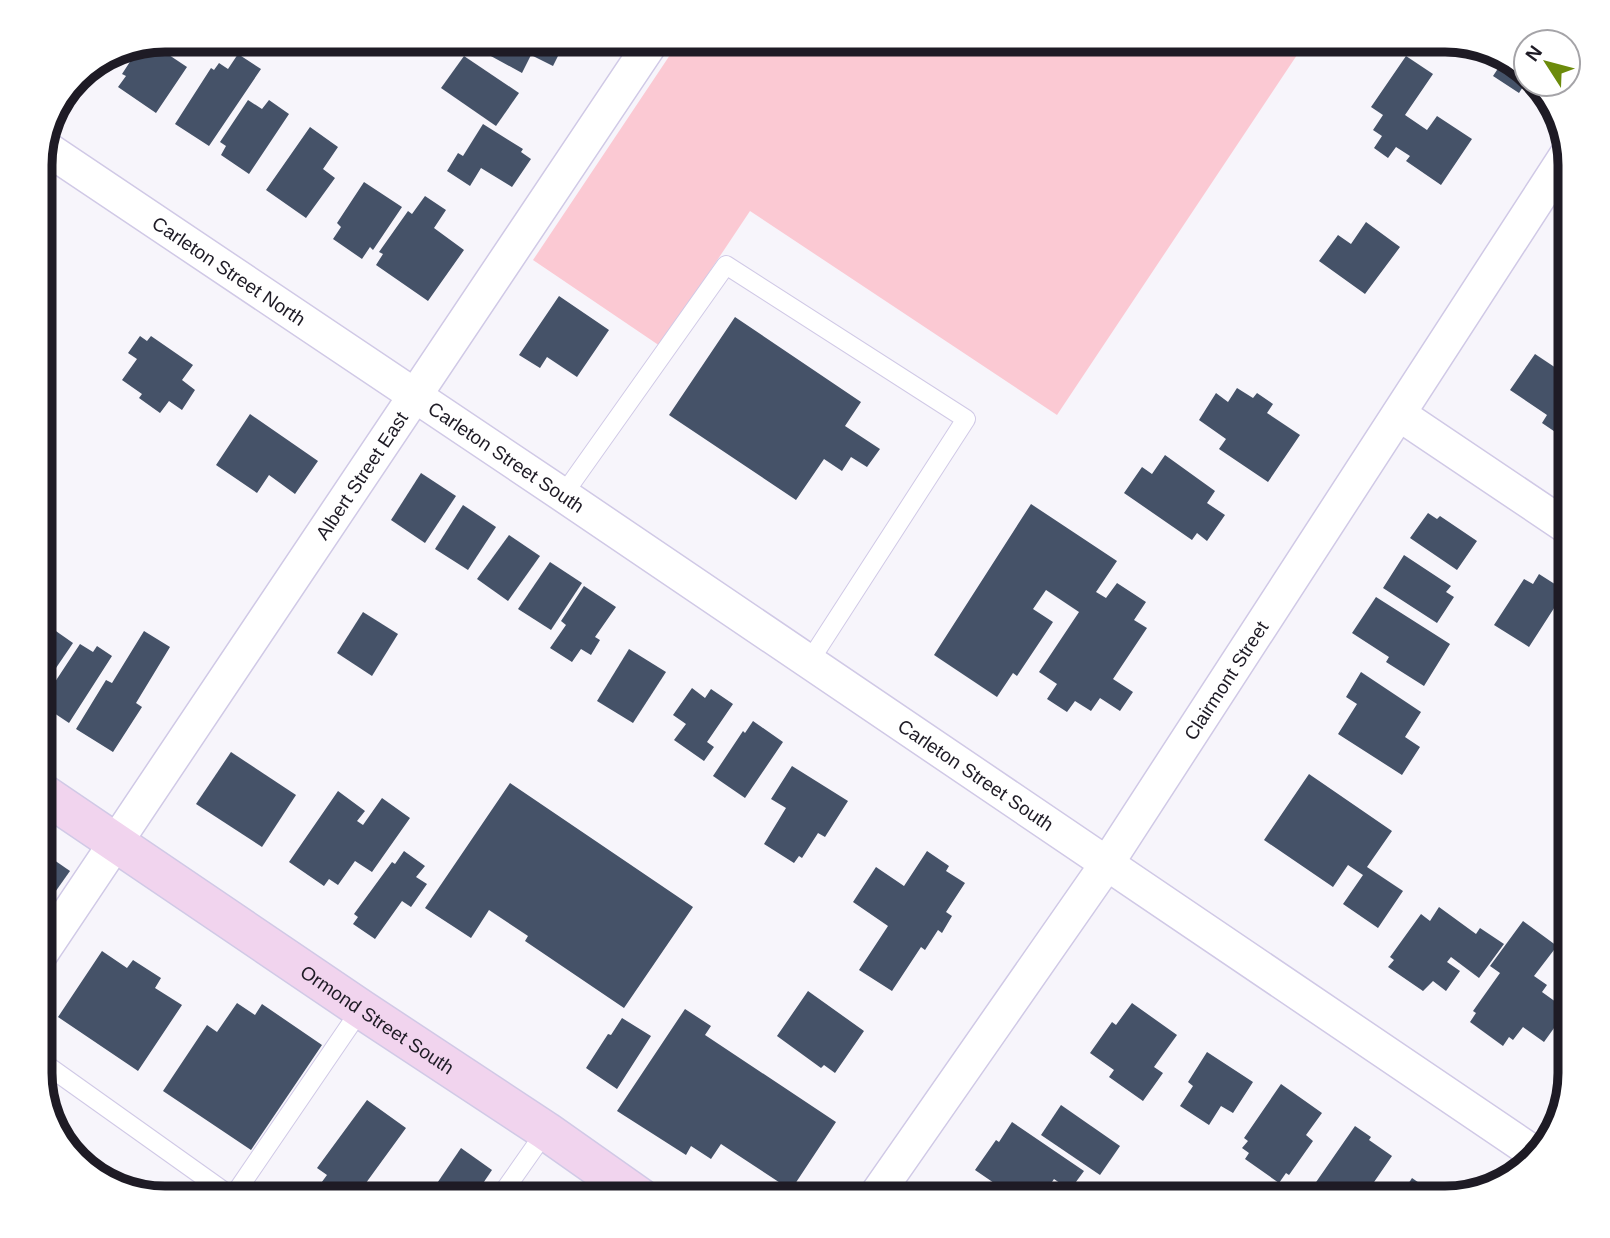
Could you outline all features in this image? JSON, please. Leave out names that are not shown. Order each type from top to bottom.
[{"type":"main road","name":"Ormond Street South","points":[[53,800],[546,1131],[623,1186]]},
{"type":"street","name":"Albert Street East","points":[[53,935],[645,52]]},
{"type":"street","name":"Carleton Street North","points":[[54,153],[414,396]]},
{"type":"street","name":"Clairmont Street","points":[[882,1186],[1106,865],[1558,168]]},
{"type":"street","name":"Carleton Street South","points":[[414,396],[1527,1149]]},
{"type":"street","points":[[1399,414],[1558,521]]},
{"type":"lane","points":[[563,495],[726,265],[966,419],[809,662]]},
{"type":"lane","points":[[240,1186],[361,1009]]},
{"type":"lane","points":[[53,1070],[215,1186]]},
{"type":"lane","points":[[507,1186],[546,1131]]},
{"type":"shaded area","points":[[672,52],[1299,52],[1057,415],[750,211],[660,346],[533,260]]},
{"type":"building","points":[[165,52],[187,67],[156,113],[118,87],[126,76],[122,74],[132,58],[151,53]]},
{"type":"building","points":[[491,52],[560,52],[553,66],[531,55],[522,73],[489,55]]},
{"type":"building","points":[[238,54],[261,69],[209,146],[175,124],[211,68],[214,70],[219,63],[228,69]]},
{"type":"building","points":[[464,56],[519,93],[496,126],[441,88]]},
{"type":"building","points":[[1406,56],[1433,74],[1405,115],[1427,130],[1437,116],[1472,139],[1441,185],[1406,161],[1410,156],[1396,147],[1388,158],[1374,148],[1382,136],[1373,130],[1383,115],[1371,107]]},
{"type":"building","points":[[1499,67],[1512,75],[1512,88],[1493,76]]},
{"type":"building","points":[[248,100],[262,109],[269,100],[289,114],[249,174],[221,155],[226,146],[220,142]]},
{"type":"building","points":[[483,124],[523,149],[521,152],[531,159],[512,187],[481,168],[470,186],[447,171],[458,153],[463,156]]},
{"type":"building","points":[[310,127],[338,147],[323,169],[335,178],[306,218],[266,190]]},
{"type":"building","points":[[364,182],[402,207],[373,250],[370,247],[362,259],[333,239],[341,227],[337,223]]},
{"type":"building","points":[[425,196],[446,210],[434,228],[464,250],[428,301],[376,265],[383,254],[379,252],[408,211],[412,214]]},
{"type":"building","points":[[1366,222],[1400,247],[1365,294],[1319,261],[1338,235],[1351,244]]},
{"type":"building","points":[[559,296],[609,330],[577,377],[547,357],[540,368],[519,355]]},
{"type":"building","points":[[735,317],[861,402],[845,426],[880,449],[867,467],[851,457],[842,471],[824,459],[796,500],[669,415]]},
{"type":"building","points":[[140,336],[147,341],[151,336],[193,365],[182,380],[195,390],[182,410],[169,401],[160,413],[139,398],[142,394],[122,380],[137,359],[128,353]]},
{"type":"building","points":[[1535,354],[1558,369],[1558,434],[1542,423],[1547,415],[1510,390]]},
{"type":"building","points":[[1237,388],[1253,398],[1257,393],[1273,404],[1267,413],[1300,435],[1268,482],[1219,449],[1226,439],[1199,420],[1216,393],[1228,402]]},
{"type":"building","points":[[250,414],[318,461],[295,494],[269,475],[257,493],[216,465]]},
{"type":"building","points":[[1165,455],[1215,491],[1207,503],[1225,515],[1207,541],[1197,533],[1192,540],[1124,493],[1142,467],[1152,474]]},
{"type":"building","points":[[421,473],[456,496],[425,543],[391,520]]},
{"type":"building","points":[[1031,504],[1117,561],[1096,592],[1106,598],[1117,583],[1146,602],[1134,620],[1147,628],[1113,679],[1133,692],[1120,711],[1100,698],[1091,711],[1075,701],[1067,712],[1047,699],[1057,684],[1039,672],[1079,612],[1046,590],[1033,609],[1053,622],[1017,676],[1013,673],[997,697],[934,655]]},
{"type":"building","points":[[463,505],[496,527],[468,570],[435,549]]},
{"type":"building","points":[[1428,513],[1437,519],[1440,516],[1477,541],[1457,570],[1410,538]]},
{"type":"building","points":[[509,535],[540,556],[508,601],[477,579]]},
{"type":"building","points":[[1404,555],[1451,586],[1446,592],[1454,597],[1437,623],[1383,588]]},
{"type":"building","points":[[550,562],[582,583],[551,630],[518,609]]},
{"type":"building","points":[[1539,574],[1558,586],[1555,599],[1558,602],[1529,647],[1494,625],[1524,579],[1533,584]]},
{"type":"building","points":[[584,586],[616,607],[595,637],[600,640],[591,655],[581,649],[572,662],[550,648],[566,625],[561,621]]},
{"type":"building","points":[[1376,597],[1450,644],[1424,686],[1386,662],[1389,657],[1352,633]]},
{"type":"building","points":[[363,612],[398,634],[372,676],[337,653]]},
{"type":"building","points":[[53,629],[73,643],[53,672]]},
{"type":"building","points":[[144,631],[170,647],[136,703],[142,707],[113,752],[76,729],[106,680],[112,683]]},
{"type":"building","points":[[80,644],[93,652],[97,646],[112,656],[69,723],[53,712],[53,685]]},
{"type":"building","points":[[629,649],[666,672],[633,723],[597,701]]},
{"type":"building","points":[[1361,672],[1421,712],[1405,737],[1420,747],[1402,775],[1338,734],[1357,704],[1346,697]]},
{"type":"building","points":[[692,688],[705,698],[711,689],[733,704],[707,742],[714,747],[704,761],[674,740],[686,724],[673,715]]},
{"type":"building","points":[[753,721],[783,742],[745,798],[713,776],[743,731],[745,733]]},
{"type":"building","points":[[231,752],[296,795],[262,847],[196,804]]},
{"type":"building","points":[[792,766],[848,801],[825,837],[818,833],[802,858],[799,856],[794,863],[764,844],[786,808],[771,799]]},
{"type":"building","points":[[1309,774],[1392,831],[1367,867],[1403,891],[1378,928],[1343,904],[1363,875],[1348,865],[1333,887],[1264,840]]},
{"type":"building","points":[[510,783],[693,907],[624,1008],[525,941],[528,936],[489,910],[471,938],[425,908]]},
{"type":"building","points":[[338,791],[365,811],[357,821],[363,825],[382,798],[410,818],[372,872],[355,861],[338,885],[329,879],[324,886],[289,862]]},
{"type":"building","points":[[404,851],[425,866],[416,877],[427,884],[411,907],[402,901],[375,939],[353,924],[358,917],[354,914],[392,862],[395,864]]},
{"type":"building","points":[[927,851],[949,866],[946,871],[965,883],[946,912],[952,916],[942,933],[938,930],[925,950],[921,947],[892,991],[859,970],[888,926],[853,902],[876,867],[904,886]]},
{"type":"building","points":[[53,859],[70,871],[53,895]]},
{"type":"building","points":[[1439,907],[1476,934],[1480,928],[1504,944],[1479,978],[1451,957],[1447,962],[1460,971],[1446,991],[1433,981],[1423,991],[1388,967],[1394,960],[1390,957],[1421,914],[1430,921]]},
{"type":"building","points":[[1523,921],[1557,946],[1534,976],[1547,985],[1542,992],[1558,1004],[1558,1023],[1544,1042],[1523,1027],[1513,1040],[1509,1037],[1503,1046],[1470,1022],[1476,1013],[1473,1011],[1500,973],[1490,966]]},
{"type":"building","points":[[102,951],[127,968],[133,960],[161,978],[155,988],[182,1005],[138,1071],[58,1017]]},
{"type":"building","points":[[808,991],[864,1031],[835,1073],[824,1065],[821,1068],[777,1036]]},
{"type":"building","points":[[237,1003],[255,1015],[262,1004],[322,1045],[251,1150],[163,1091],[207,1025],[217,1032]]},
{"type":"building","points":[[1132,1003],[1177,1035],[1154,1067],[1163,1073],[1143,1101],[1109,1077],[1114,1070],[1090,1053],[1112,1022],[1116,1025]]},
{"type":"building","points":[[685,1009],[711,1026],[705,1035],[836,1122],[794,1186],[785,1186],[721,1144],[711,1159],[691,1146],[686,1155],[617,1111]]},
{"type":"building","points":[[622,1018],[651,1036],[617,1089],[586,1068]]},
{"type":"building","points":[[1207,1052],[1253,1082],[1233,1113],[1221,1106],[1209,1125],[1180,1106],[1193,1086],[1188,1082]]},
{"type":"building","points":[[1281,1084],[1322,1113],[1306,1135],[1313,1141],[1289,1175],[1286,1173],[1279,1183],[1245,1159],[1249,1153],[1242,1148],[1248,1141],[1244,1138]]},
{"type":"building","points":[[367,1100],[406,1128],[364,1186],[319,1186],[327,1175],[317,1168]]},
{"type":"building","points":[[1061,1105],[1120,1146],[1100,1175],[1041,1135]]},
{"type":"building","points":[[1012,1122],[1084,1171],[1073,1186],[1064,1186],[1054,1179],[1049,1186],[998,1186],[975,1170],[996,1140],[999,1142]]},
{"type":"building","points":[[1355,1126],[1392,1156],[1371,1186],[1313,1186]]},
{"type":"building","points":[[461,1148],[492,1170],[481,1186],[435,1186]]},
{"type":"building","points":[[1412,1178],[1424,1186],[1407,1186]]}]
